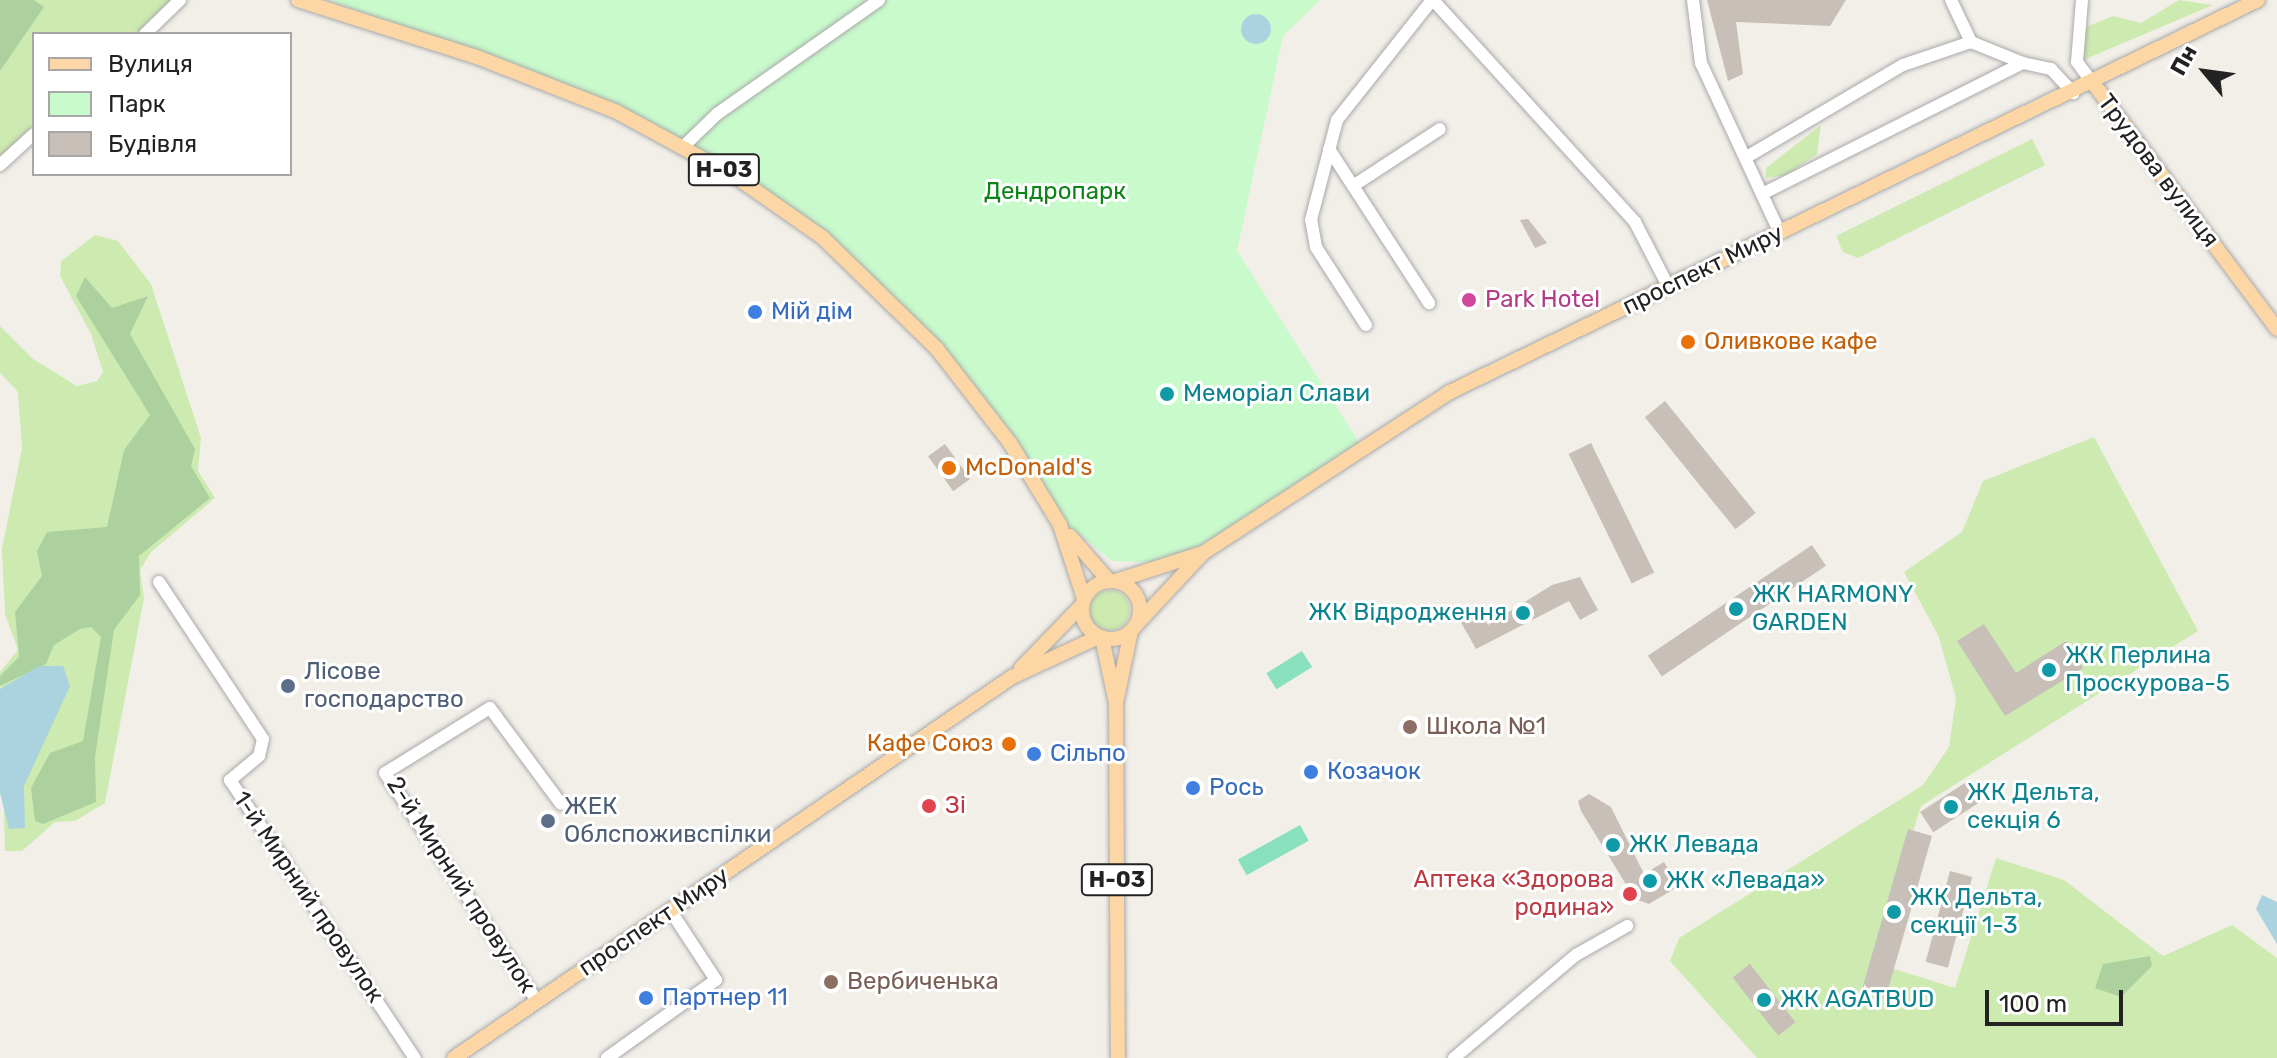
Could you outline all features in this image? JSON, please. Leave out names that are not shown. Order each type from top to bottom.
[{"type":"main road","name":"Н-03","points":[[298,0],[536,78],[684,146],[784,209],[882,292],[964,382],[1060,525],[1113,581],[1137,597],[1134,628],[1116,703]]},
{"type":"main road","name":"проспект Миру","points":[[1134,628],[1203,553],[1410,415],[1668,286],[2073,93],[2258,0]]},
{"type":"main road","name":"Трудова вулиця","points":[[2093,83],[2277,329]]},
{"type":"main road","name":"Н-03","points":[[1060,525],[1083,602],[1084,624],[1100,637],[1116,703],[1118,1058]]},
{"type":"main road","name":"проспект Миру","points":[[1113,581],[1203,553]]},
{"type":"main road","points":[[1083,602],[1113,581]]},
{"type":"main road","name":"проспект Миру","points":[[1012,677],[1083,602]]},
{"type":"main road","points":[[1100,637],[1134,628]]},
{"type":"main road","name":"проспект Миру","points":[[454,1058],[1012,677],[1100,637]]},
{"type":"street","points":[[147,32],[180,0]]},
{"type":"street","points":[[684,146],[717,114],[879,0]]},
{"type":"street","points":[[1366,325],[1311,235],[1329,149],[1356,93],[1433,0],[1635,222],[1668,286]]},
{"type":"street","points":[[1693,0],[1701,63],[1780,233]]},
{"type":"street","points":[[1951,0],[1971,42]]},
{"type":"street","name":"Трудова вулиця","points":[[2082,0],[2077,62],[2093,83]]},
{"type":"street","points":[[1745,158],[1894,68],[1971,42],[2051,69],[2073,93]]},
{"type":"street","points":[[1762,194],[2028,63]]},
{"type":"street","points":[[1356,184],[1440,129]]},
{"type":"street","points":[[0,165],[32,136]]},
{"type":"street","points":[[1329,149],[1356,184],[1429,303]]},
{"type":"street","name":"1-й Мирний провулок","points":[[159,582],[263,739],[259,756],[230,780],[415,1058]]},
{"type":"street","name":"2-й Мирний провулок","points":[[537,1001],[385,773],[490,708],[561,804]]},
{"type":"street","points":[[607,1058],[716,980],[670,910]]},
{"type":"street","points":[[1454,1058],[1576,955],[1627,926]]},
{"type":"green space","points":[[0,0],[175,0],[141,32],[32,32],[32,131],[0,160]]},
{"type":"green space","points":[[0,0],[34,0],[44,7],[0,71]]},
{"type":"green space","name":"Дендропарк","points":[[328,0],[1320,0],[1283,36],[1237,251],[1359,442],[1201,549],[1166,563],[1112,561],[1064,522],[940,346],[738,174],[478,53]]},
{"type":"green space","points":[[2179,0],[2213,5],[2081,61],[2084,28],[2113,16],[2141,23]]},
{"type":"green space","points":[[1821,125],[1817,154],[1787,175],[1766,178],[1766,168]]},
{"type":"green space","points":[[2032,139],[2045,165],[1858,258],[1843,252],[1836,236]]},
{"type":"green space","points":[[95,235],[118,241],[151,284],[201,438],[198,471],[215,498],[151,552],[140,570],[144,598],[105,803],[75,821],[55,822],[22,851],[5,851],[0,672],[18,650],[5,614],[2,549],[22,448],[18,392],[0,373],[0,326],[33,359],[77,386],[97,381],[103,372],[91,334],[60,276],[61,261]]},
{"type":"green space","points":[[85,277],[112,308],[148,296],[130,334],[195,449],[191,466],[210,498],[139,556],[140,595],[114,630],[95,757],[96,802],[43,824],[35,821],[31,788],[50,753],[83,741],[101,637],[91,627],[80,629],[54,645],[46,664],[0,686],[0,676],[19,657],[15,612],[42,576],[37,551],[47,532],[107,527],[124,450],[150,415],[76,296]]},
{"type":"green space","points":[[2094,437],[2198,631],[1921,806],[1872,962],[1955,988],[1996,858],[2064,880],[2163,956],[2232,925],[2277,958],[2277,1058],[1757,1058],[1670,961],[1679,938],[1923,785],[1949,747],[1956,698],[1938,635],[1904,572],[1962,532],[1983,481]]},
{"type":"green space","points":[[1110,590],[1124,596],[1130,610],[1124,624],[1110,630],[1096,624],[1090,610],[1096,596]]},
{"type":"green space","points":[[1302,651],[1312,667],[1276,689],[1266,673]]},
{"type":"green space","points":[[1300,825],[1309,841],[1247,875],[1238,859]]},
{"type":"green space","points":[[2150,956],[2152,966],[2121,997],[2095,988],[2103,964]]},
{"type":"water","points":[[1256,14],[1262,15],[1270,23],[1270,35],[1262,43],[1256,44],[1250,43],[1242,35],[1241,29],[1242,23],[1250,15]]},
{"type":"water","points":[[39,666],[63,666],[70,686],[24,786],[25,828],[9,829],[0,793],[0,689]]},
{"type":"water","points":[[2262,895],[2277,902],[2277,944],[2256,909]]},
{"type":"building","points":[[1707,0],[1846,0],[1830,26],[1736,22],[1743,74],[1728,81]]},
{"type":"building","points":[[1528,219],[1547,243],[1535,248],[1520,220]]},
{"type":"building","name":"ЖК HARMONY GARDEN","points":[[1665,401],[1756,513],[1735,529],[1645,417]]},
{"type":"building","points":[[1591,443],[1654,572],[1632,583],[1569,454]]},
{"type":"building","name":"McDonald's","points":[[945,444],[970,479],[953,491],[928,456]]},
{"type":"building","name":"ЖК HARMONY GARDEN","points":[[1812,545],[1826,566],[1662,676],[1648,656]]},
{"type":"building","name":"ЖК Відродження","points":[[1580,577],[1598,610],[1580,620],[1569,601],[1476,649],[1458,617],[1477,606],[1488,625],[1552,585]]},
{"type":"building","name":"ЖК Перлина Проскурова-5","points":[[1984,624],[2016,673],[2066,641],[2083,668],[2005,716],[1957,641]]},
{"type":"building","name":"ЖК Дельта, секція 6","points":[[1968,781],[1981,801],[1933,832],[1920,812]]},
{"type":"building","points":[[1589,794],[1611,807],[1644,874],[1664,862],[1679,886],[1649,904],[1635,899],[1581,811],[1578,801]]},
{"type":"building","name":"ЖК Дельта, секції 1-3","points":[[1908,829],[1932,836],[1886,997],[1862,990]]},
{"type":"building","points":[[1950,871],[1972,877],[1948,968],[1926,962]]},
{"type":"building","name":"ЖК AGATBUD","points":[[1750,964],[1796,1022],[1778,1036],[1733,978]]},
{"type":"place","name":"Park Hotel","points":[[1469,300]]},
{"type":"place","name":"Мій дім","points":[[755,312]]},
{"type":"place","name":"Оливкове кафе","points":[[1688,342]]},
{"type":"place","name":"Меморіал Слави","points":[[1167,394]]},
{"type":"place","name":"McDonald's","points":[[949,468]]},
{"type":"place","name":"ЖК HARMONY GARDEN","points":[[1736,609]]},
{"type":"place","name":"ЖК Відродження","points":[[1523,613]]},
{"type":"place","name":"ЖК Перлина Проскурова-5","points":[[2049,670]]},
{"type":"place","name":"Лісове господарство","points":[[288,686]]},
{"type":"place","name":"Школа №1","points":[[1410,727]]},
{"type":"place","name":"Кафе Союз","points":[[1009,744]]},
{"type":"place","name":"Сільпо","points":[[1034,754]]},
{"type":"place","name":"Козачок","points":[[1311,772]]},
{"type":"place","name":"Рось","points":[[1193,788]]},
{"type":"place","name":"Зі","points":[[929,806]]},
{"type":"place","name":"ЖК Дельта, секція 6","points":[[1951,807]]},
{"type":"place","name":"ЖЕК Облспоживспілки","points":[[548,821]]},
{"type":"place","name":"ЖК Левада","points":[[1613,845]]},
{"type":"place","name":"ЖК «Левада»","points":[[1650,881]]},
{"type":"place","name":"Аптека «Здорова родина»","points":[[1630,894]]},
{"type":"place","name":"ЖК Дельта, секції 1-3","points":[[1894,912]]},
{"type":"place","name":"Вербиченька","points":[[831,982]]},
{"type":"place","name":"Партнер 11","points":[[646,998]]},
{"type":"place","name":"ЖК AGATBUD","points":[[1764,1000]]}]
